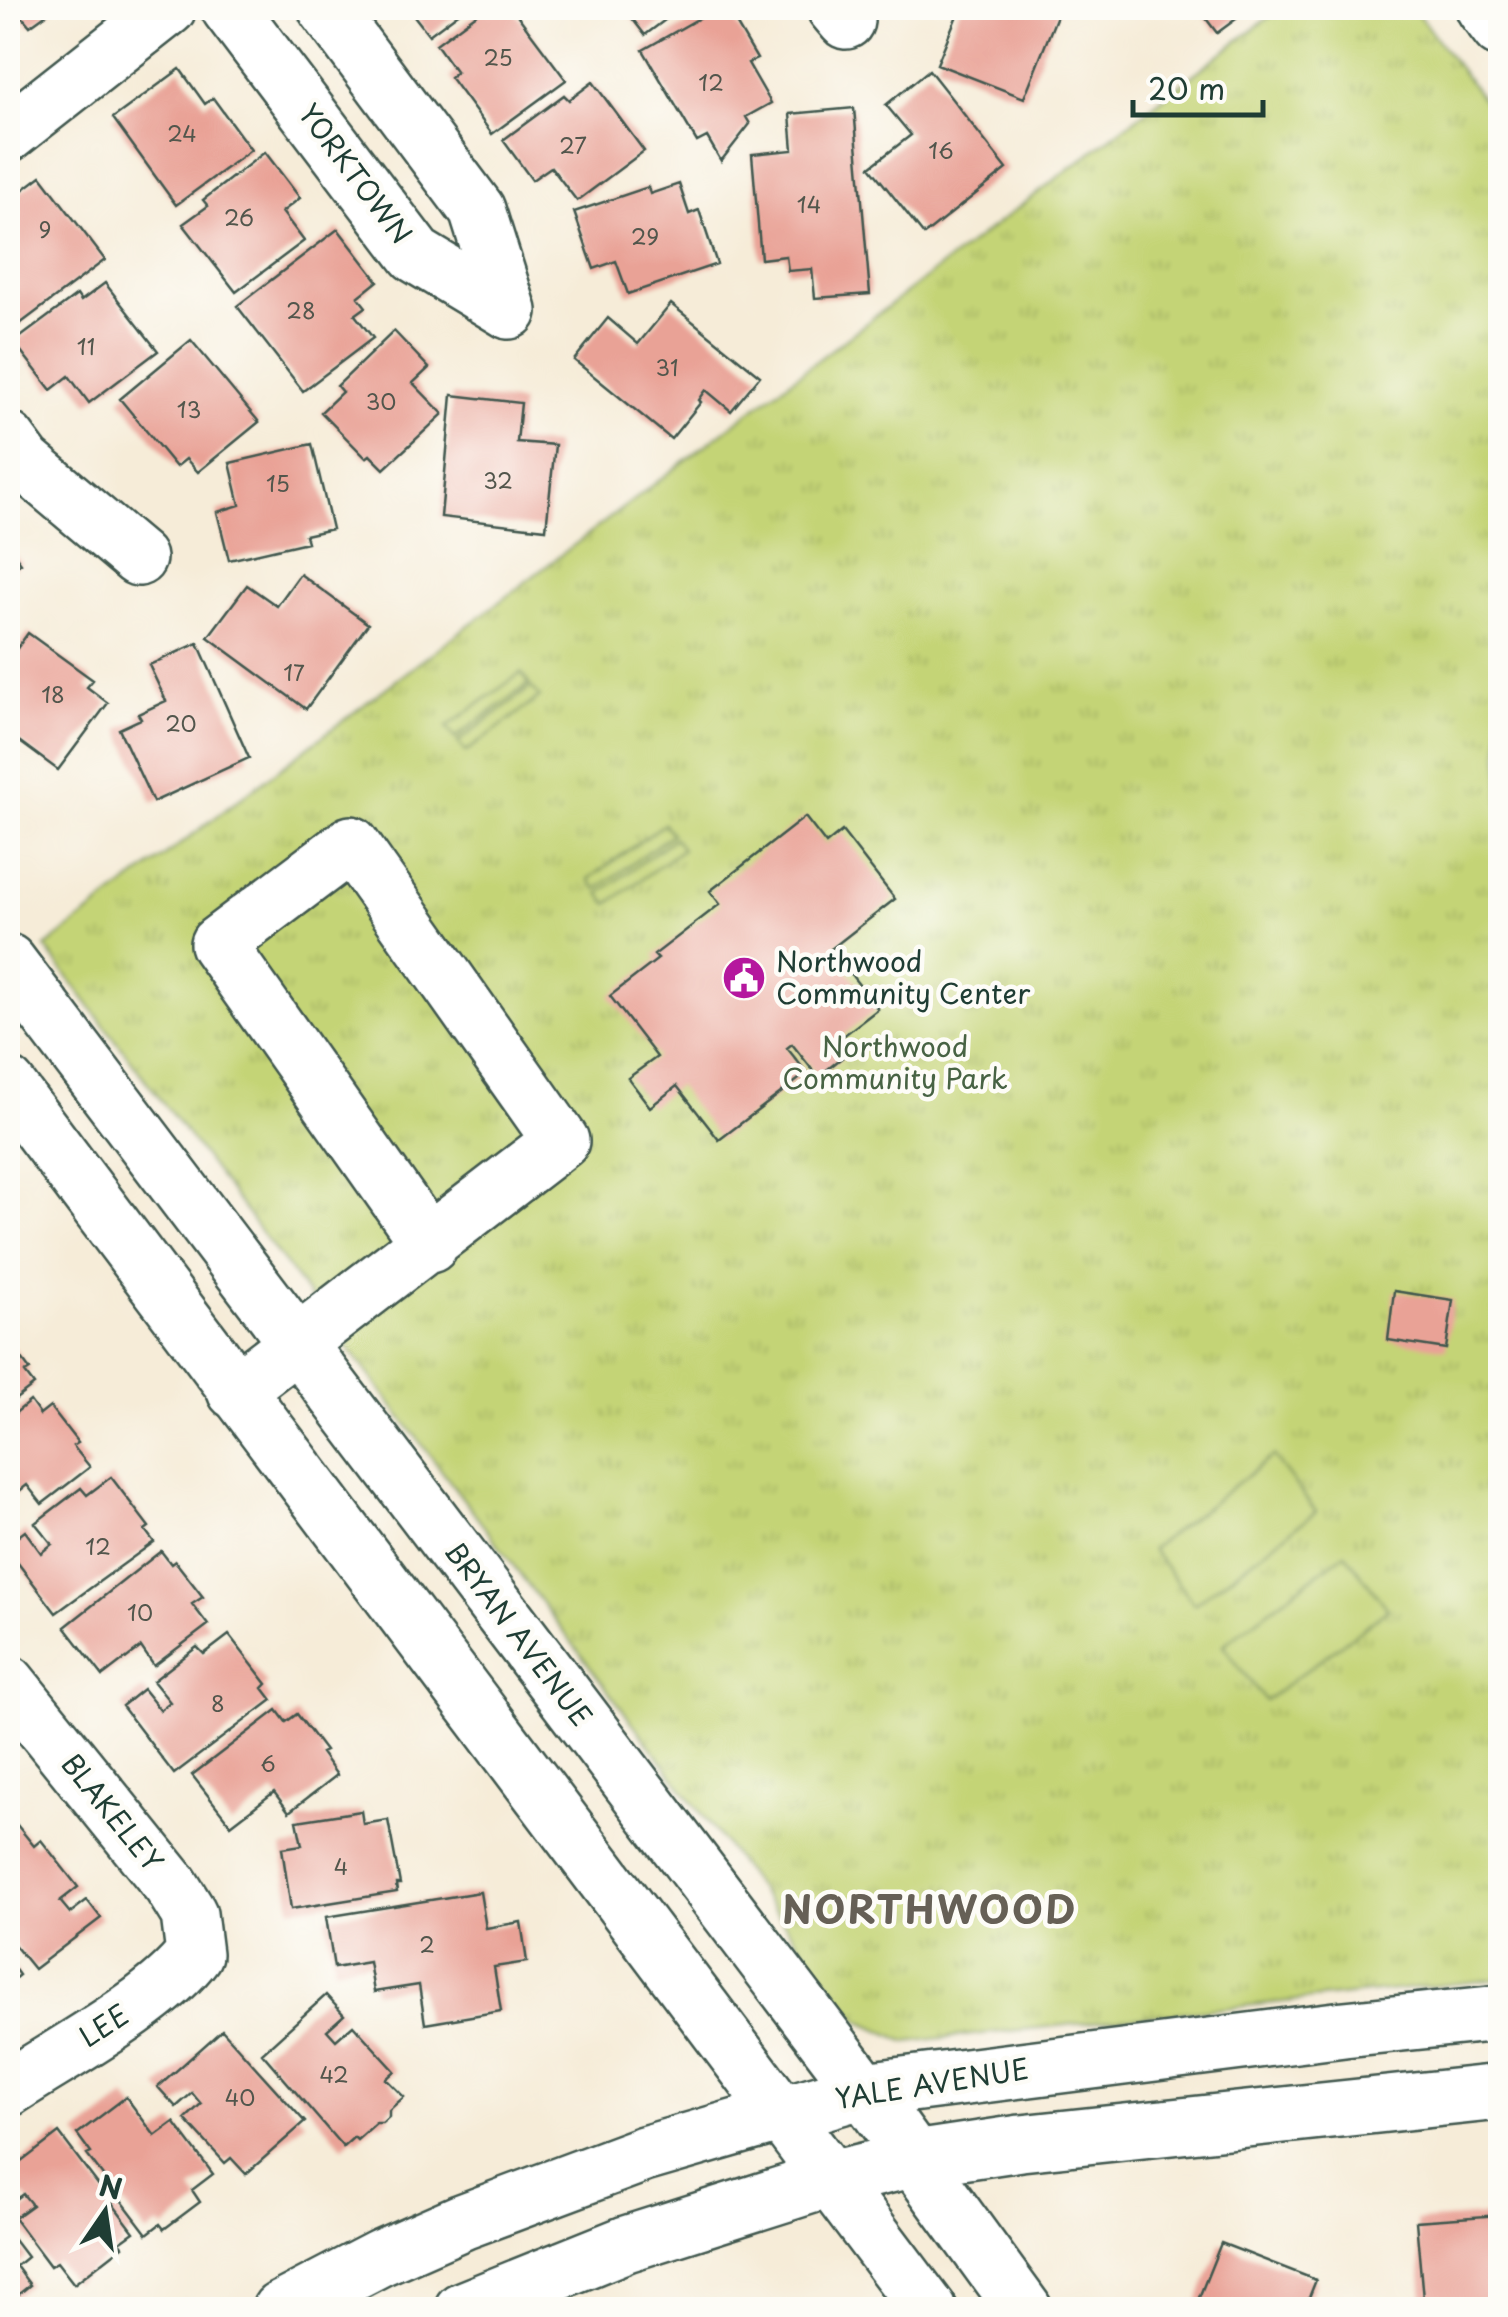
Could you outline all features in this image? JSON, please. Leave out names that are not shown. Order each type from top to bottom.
[{"type":"main road","points":[[8,134],[168,8]]},
{"type":"main road","name":"YORKTOWN","points":[[229,8],[416,256],[510,311],[477,210],[326,8]]},
{"type":"main road","points":[[1484,8],[1500,29]]},
{"type":"main road","points":[[8,440],[25,463],[138,558]]},
{"type":"main road","points":[[236,1391],[430,1245],[562,1141],[350,844],[218,944],[430,1245]]},
{"type":"main road","name":"BRYAN AVENUE","points":[[8,962],[864,2090],[1024,2310]]},
{"type":"main road","points":[[8,1086],[930,2310]]},
{"type":"main road","name":"BLAKELEY","points":[[8,1683],[170,1885],[189,1914],[194,1954]]},
{"type":"main road","name":"LEE","points":[[8,2090],[146,2000],[180,1973],[194,1954]]},
{"type":"main road","name":"YALE AVENUE","points":[[280,2310],[380,2258],[462,2222],[644,2154],[864,2090],[1500,2013]]},
{"type":"main road","points":[[462,2310],[626,2244],[831,2179],[914,2159],[1021,2143],[1500,2092]]},
{"type":"green space","name":"Northwood Community Park","points":[[1281,8],[1413,8],[1500,122],[1500,1979],[906,2042],[857,2019],[45,947]]},
{"type":"green space","points":[[521,673],[529,684],[455,738],[447,727]]},
{"type":"green space","points":[[531,687],[540,697],[466,752],[458,742]]},
{"type":"green space","points":[[664,824],[672,834],[597,889],[589,879]]},
{"type":"green space","points":[[674,838],[682,849],[608,904],[600,893]]},
{"type":"green space","points":[[1273,1456],[1316,1512],[1194,1604],[1151,1549]]},
{"type":"green space","points":[[1345,1553],[1388,1609],[1265,1701],[1223,1645]]},
{"type":"building","points":[[15,8],[55,8],[30,26]]},
{"type":"building","points":[[408,8],[465,8],[429,35]]},
{"type":"building","points":[[485,8],[512,8],[566,80],[492,134],[450,77],[456,72],[436,44]]},
{"type":"building","points":[[624,8],[681,8],[645,35]]},
{"type":"building","points":[[717,8],[727,8],[757,59],[748,63],[771,103],[746,117],[750,124],[721,161],[707,137],[697,142],[643,50]]},
{"type":"building","points":[[960,8],[1060,8],[1024,98],[937,64]]},
{"type":"building","points":[[1198,8],[1251,8],[1217,33]]},
{"type":"building","points":[[180,69],[205,104],[213,98],[251,150],[176,205],[113,118]]},
{"type":"building","points":[[929,70],[1007,169],[924,235],[870,167],[911,135],[886,105]]},
{"type":"building","points":[[593,82],[644,151],[577,201],[551,167],[532,180],[503,140],[564,95],[569,100]]},
{"type":"building","points":[[854,108],[870,294],[815,298],[812,269],[788,271],[786,256],[761,259],[752,154],[793,150],[790,114]]},
{"type":"building","points":[[265,152],[300,198],[282,212],[304,241],[236,292],[183,224],[208,206],[203,200]]},
{"type":"building","points":[[41,176],[105,260],[8,333],[8,201]]},
{"type":"building","points":[[679,184],[689,214],[699,210],[717,264],[628,294],[616,261],[594,269],[574,212],[648,187],[650,194]]},
{"type":"building","points":[[338,229],[378,281],[358,297],[366,307],[355,315],[373,338],[303,391],[237,306]]},
{"type":"building","points":[[105,283],[158,351],[89,403],[69,376],[51,390],[14,342],[77,295],[81,301]]},
{"type":"building","points":[[671,304],[760,376],[731,411],[706,390],[671,439],[574,360],[608,318],[638,344]]},
{"type":"building","points":[[394,331],[429,368],[413,383],[443,414],[384,469],[370,455],[366,458],[321,412],[342,392],[337,386]]},
{"type":"building","points":[[191,340],[259,422],[198,472],[186,459],[176,467],[120,399]]},
{"type":"building","points":[[452,395],[521,403],[517,442],[555,445],[546,529],[441,517]]},
{"type":"building","points":[[312,444],[332,529],[305,535],[307,542],[229,560],[217,512],[240,505],[230,463]]},
{"type":"building","points":[[8,546],[21,563],[8,573]]},
{"type":"building","points":[[300,574],[368,624],[306,709],[208,637],[247,585],[277,606]]},
{"type":"building","points":[[28,633],[93,680],[87,687],[108,703],[58,770],[8,733],[8,661]]},
{"type":"building","points":[[198,643],[249,758],[153,802],[119,729],[141,719],[138,714],[166,701],[149,665]]},
{"type":"building","name":"Northwood Community Center","points":[[805,817],[826,844],[842,831],[895,899],[831,949],[878,1009],[834,1043],[844,1056],[818,1077],[792,1044],[787,1048],[807,1073],[719,1140],[677,1086],[650,1107],[628,1078],[657,1057],[610,996],[658,959],[654,955],[720,904],[710,891]]},
{"type":"building","points":[[1394,1291],[1453,1300],[1446,1349],[1388,1340]]},
{"type":"building","points":[[8,1340],[30,1370],[25,1373],[34,1385],[8,1405]]},
{"type":"building","points":[[30,1401],[40,1415],[50,1407],[78,1443],[73,1446],[90,1467],[42,1504],[27,1485],[8,1500],[8,1419]]},
{"type":"building","points":[[111,1477],[149,1527],[145,1530],[154,1542],[56,1613],[8,1550],[8,1544],[25,1531],[41,1553],[52,1544],[35,1523],[81,1488],[87,1495]]},
{"type":"building","points":[[161,1551],[171,1564],[175,1561],[203,1597],[192,1604],[208,1625],[154,1666],[141,1647],[103,1676],[65,1627]]},
{"type":"building","points":[[229,1635],[267,1684],[263,1688],[272,1700],[174,1774],[122,1706],[143,1689],[160,1710],[170,1702],[153,1681],[197,1647],[204,1654]]},
{"type":"building","points":[[277,1710],[286,1722],[297,1714],[325,1751],[321,1753],[337,1775],[289,1812],[274,1792],[231,1825],[192,1775]]},
{"type":"building","points":[[361,1811],[363,1824],[388,1820],[400,1884],[396,1884],[397,1892],[291,1909],[282,1848],[302,1845],[297,1821]]},
{"type":"building","points":[[17,1825],[34,1846],[41,1840],[78,1887],[60,1901],[70,1913],[87,1900],[101,1918],[34,1969],[8,1937],[8,1832]]},
{"type":"building","points":[[480,1892],[486,1928],[521,1922],[527,1962],[494,1967],[501,2011],[425,2024],[419,1985],[374,1992],[369,1962],[334,1968],[326,1917]]},
{"type":"building","points":[[8,1960],[19,1975],[8,1984]]},
{"type":"building","points":[[326,1995],[344,2015],[327,2030],[336,2040],[353,2025],[395,2071],[386,2079],[404,2097],[389,2110],[389,2117],[382,2123],[376,2123],[343,2147],[262,2053]]},
{"type":"building","points":[[222,2030],[305,2122],[246,2174],[231,2158],[225,2163],[185,2119],[201,2104],[192,2093],[176,2107],[158,2087]]},
{"type":"building","points":[[126,2097],[155,2136],[174,2122],[213,2174],[192,2190],[200,2202],[164,2229],[160,2224],[147,2234],[87,2155],[91,2153],[77,2134]]},
{"type":"building","points":[[59,2133],[134,2232],[120,2242],[123,2246],[74,2284],[57,2262],[50,2266],[14,2218],[32,2205],[23,2194],[8,2205],[8,2172]]},
{"type":"building","points":[[1500,2215],[1500,2300],[1452,2301],[1445,2302],[1445,2309],[1424,2310],[1416,2221]]},
{"type":"building","points":[[8,2232],[27,2257],[16,2266],[30,2285],[8,2303]]},
{"type":"building","points":[[1221,2243],[1316,2280],[1304,2310],[1194,2310]]},
{"type":"place","name":"Northwood Community Center","points":[[744,978]]},
{"type":"district","name":"NORTHWOOD","points":[[930,1911]]}]
